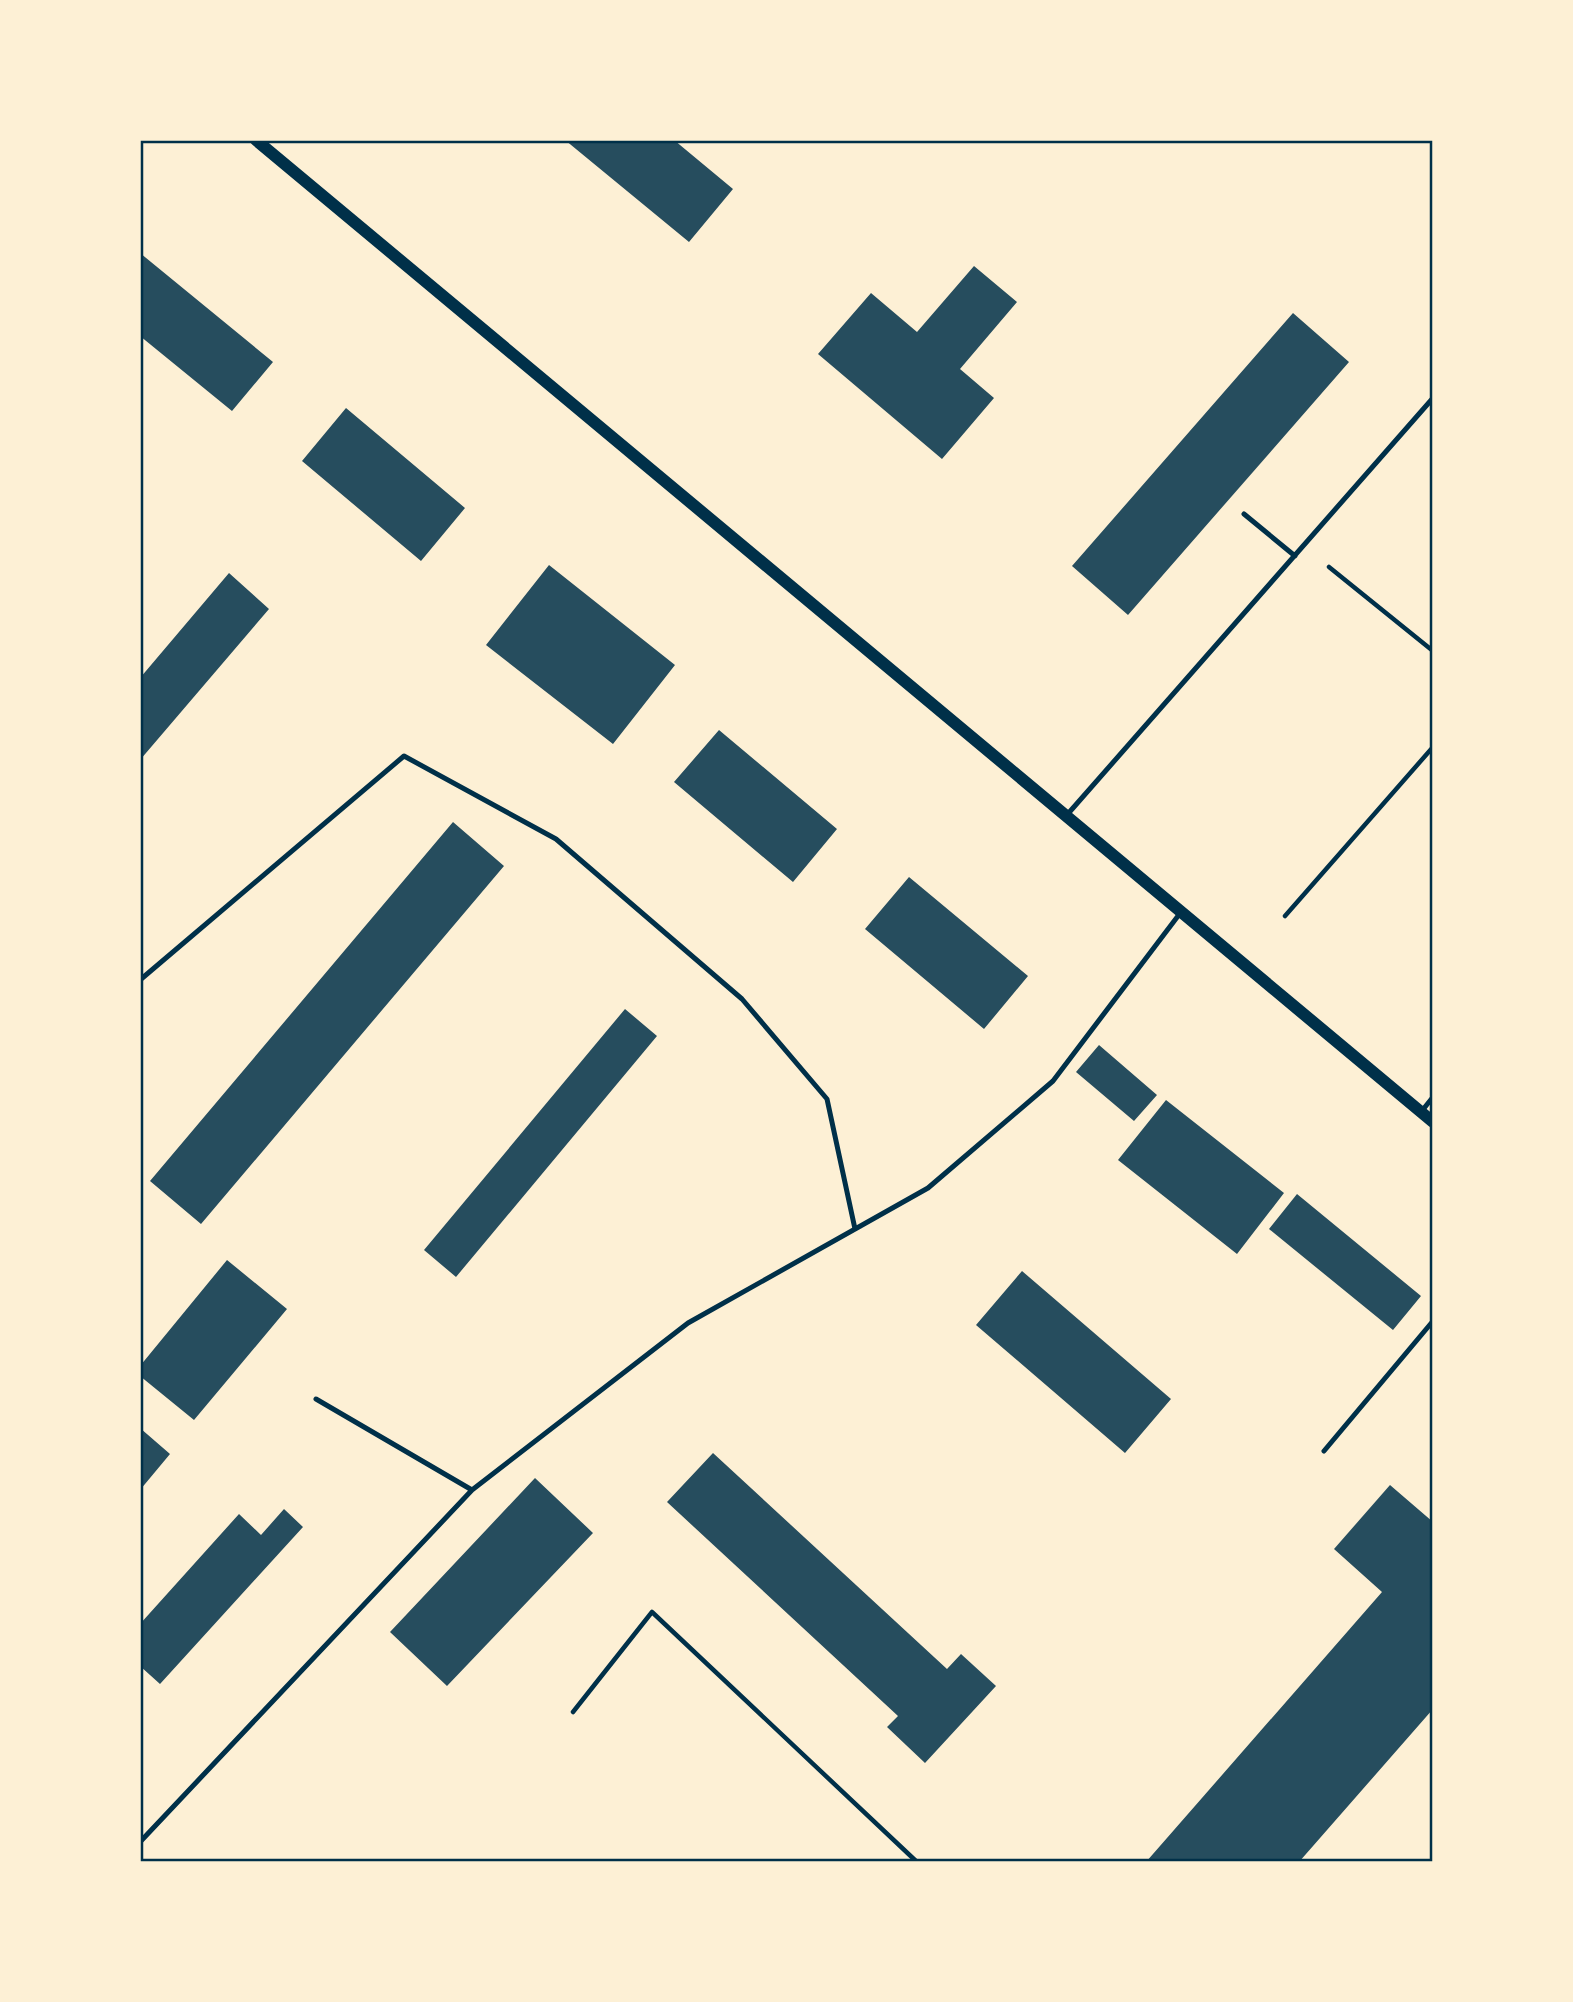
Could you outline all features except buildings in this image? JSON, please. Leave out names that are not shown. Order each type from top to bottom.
[{"type":"street","points":[[257,140],[1433,1122]]},
{"type":"lane","points":[[1066,816],[1433,398]]},
{"type":"lane","points":[[1244,514],[1294,556]]},
{"type":"lane","points":[[140,980],[404,756],[556,839],[741,999],[827,1099],[855,1229]]},
{"type":"lane","points":[[140,1842],[472,1490],[688,1323],[928,1188],[1054,1080],[1181,912]]},
{"type":"lane","points":[[1421,1112],[1433,1097]]},
{"type":"lane","points":[[1324,1451],[1433,1321]]},
{"type":"lane","points":[[316,1399],[472,1490]]},
{"type":"path","points":[[1329,567],[1433,651]]},
{"type":"path","points":[[1285,916],[1433,747]]},
{"type":"path","points":[[573,1712],[652,1612],[917,1862]]}]
